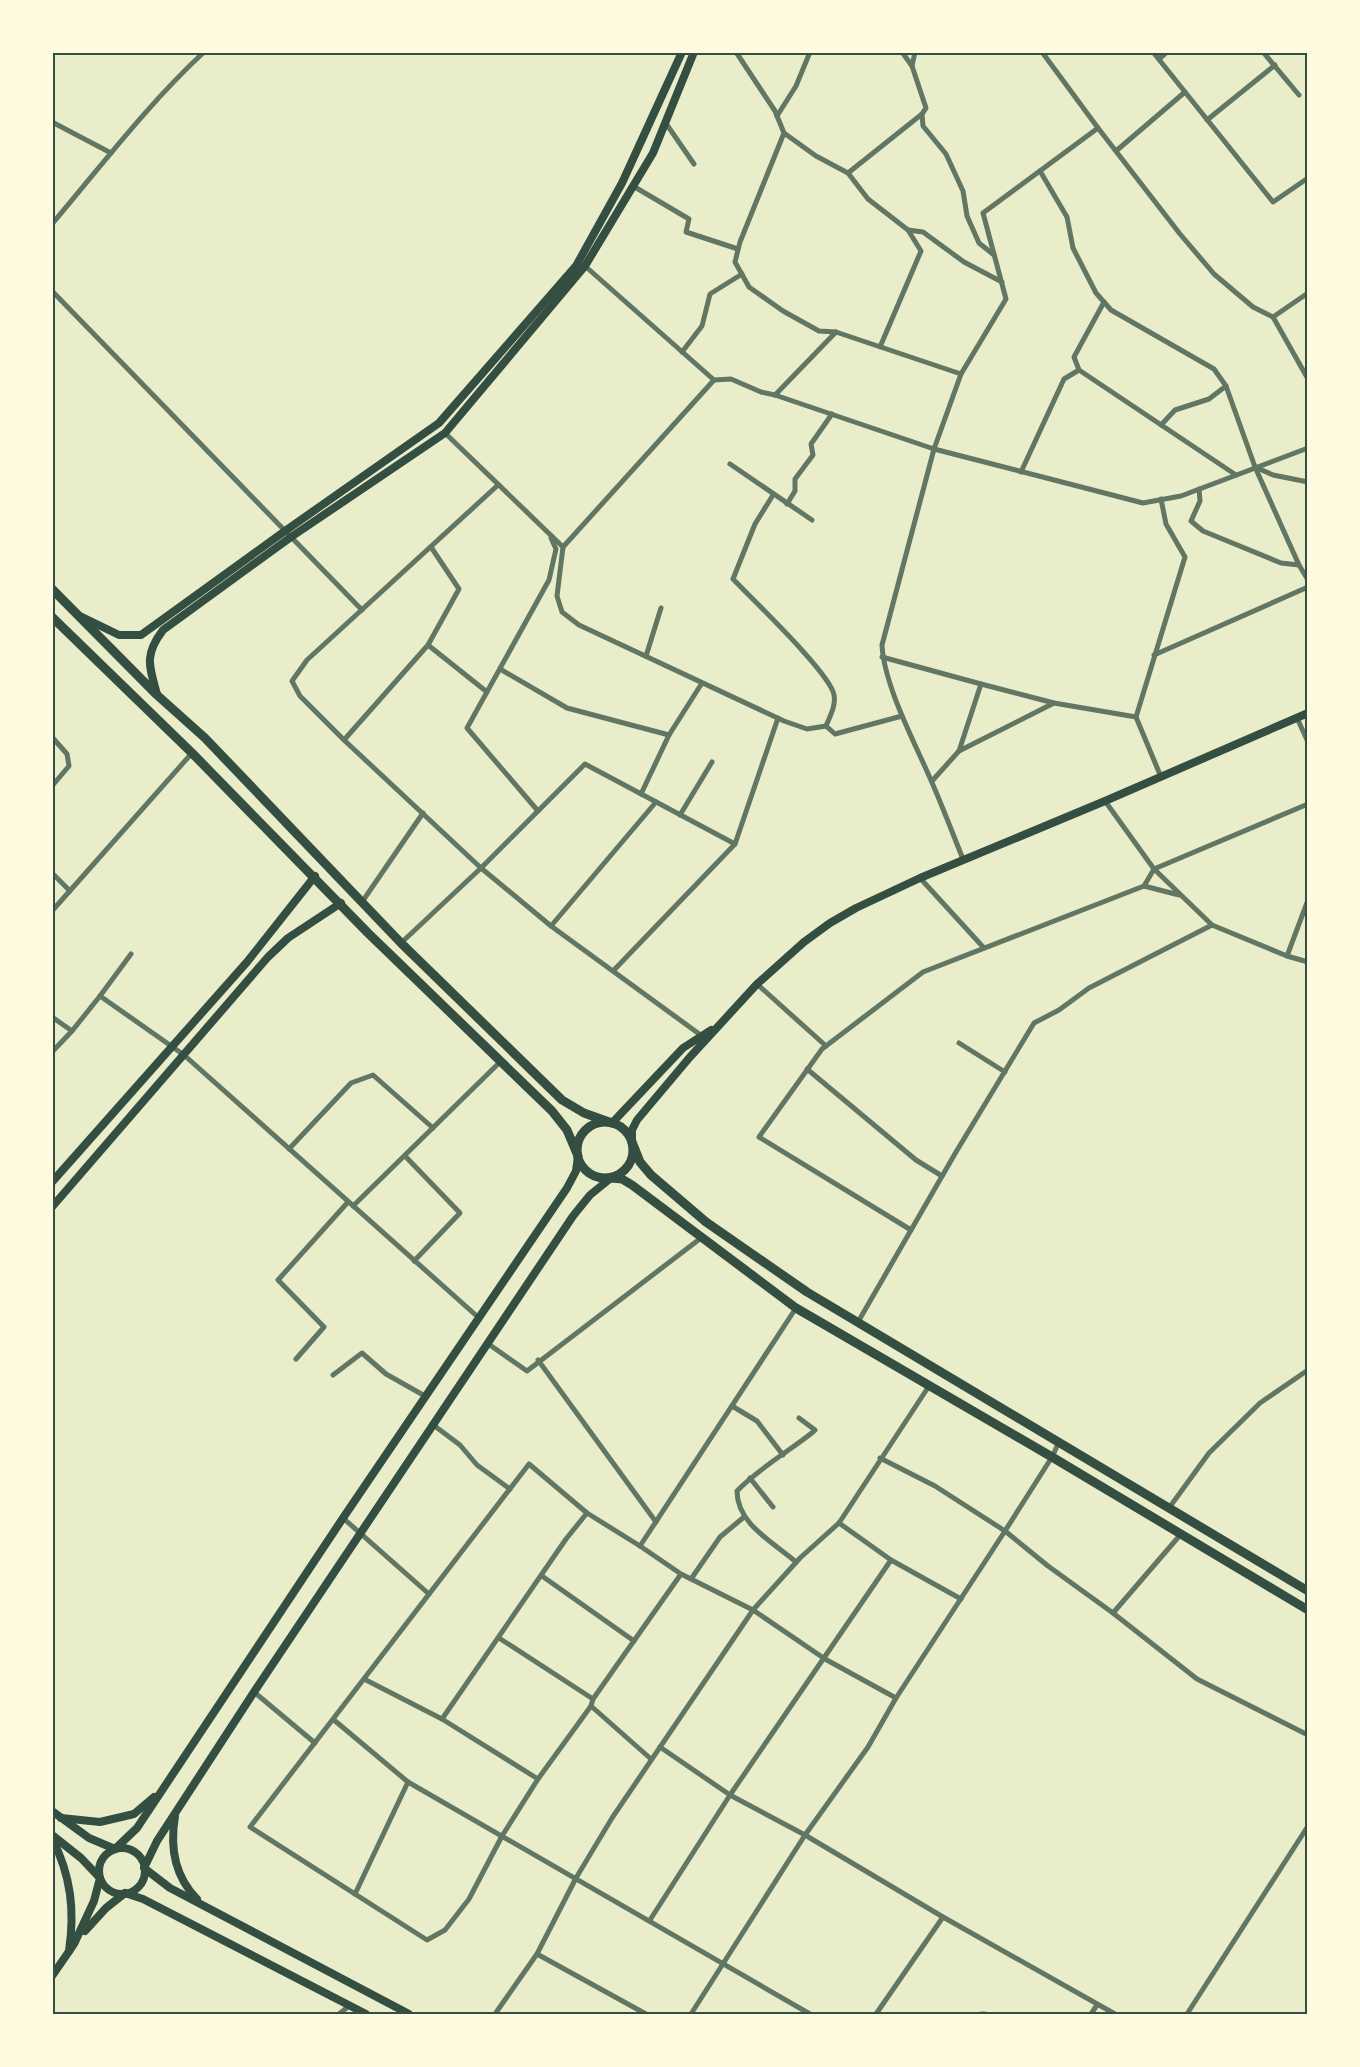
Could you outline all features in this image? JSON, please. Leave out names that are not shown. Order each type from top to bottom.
[{"type":"highway","points":[[52,589],[157,695],[205,738],[380,922],[562,1100],[584,1113],[621,1127],[628,1133],[640,1162],[651,1176],[706,1222],[807,1292],[1308,1591]]},
{"type":"highway","points":[[52,616],[315,876],[368,933],[552,1111],[567,1130],[586,1171],[594,1176],[622,1179],[632,1185],[796,1308],[1308,1610]]},
{"type":"highway","points":[[368,933],[380,922]]},
{"type":"highway","points":[[578,1156],[580,1137],[586,1130],[603,1122],[612,1123]]},
{"type":"highway","points":[[611,1178],[627,1168],[632,1160],[632,1142]]},
{"type":"main road","points":[[157,695],[148,663],[153,643],[163,630],[288,534],[439,423],[576,266],[622,183],[682,52]]},
{"type":"main road","points":[[79,615],[120,635],[141,635],[288,534],[445,434],[585,266],[653,153],[694,52]]},
{"type":"main road","points":[[632,1142],[632,1130],[637,1120],[719,1026],[757,984],[804,942],[830,923],[879,896],[1308,713]]},
{"type":"main road","points":[[52,1182],[248,962],[315,876]]},
{"type":"main road","points":[[52,1207],[268,957],[288,938],[341,903]]},
{"type":"main road","points":[[612,1123],[682,1048],[719,1026]]},
{"type":"main road","points":[[72,1948],[85,1923],[100,1878],[99,1871],[103,1857],[137,1828],[343,1518],[567,1188],[576,1171],[578,1156]]},
{"type":"main road","points":[[52,1976],[106,1908],[142,1882],[144,1868],[157,1841],[359,1532],[573,1215],[590,1195],[611,1178]]},
{"type":"main road","points":[[61,1818],[100,1822],[134,1814],[161,1791]]},
{"type":"main road","points":[[52,1811],[89,1839],[115,1849],[134,1851],[143,1862],[144,1868],[170,1888],[409,2014]]},
{"type":"main road","points":[[176,1812],[172,1833],[173,1854],[180,1875],[191,1893],[206,1907]]},
{"type":"main road","points":[[52,1837],[81,1858],[110,1890],[143,1899],[366,2014]]},
{"type":"main road","points":[[52,1837],[63,1860],[70,1896],[73,1923],[72,1948]]},
{"type":"street","points":[[52,224],[111,153],[204,52]]},
{"type":"street","points":[[736,52],[777,116],[784,133],[816,156],[848,173],[868,199],[908,230],[921,251],[880,347]]},
{"type":"street","points":[[777,116],[796,86],[810,52]]},
{"type":"street","points":[[848,173],[922,114],[926,108],[912,66],[902,52]]},
{"type":"street","points":[[912,66],[915,52]]},
{"type":"street","points":[[1042,52],[1098,129],[1214,274],[1253,307],[1273,317],[1308,379]]},
{"type":"street","points":[[1153,52],[1273,202],[1308,178]]},
{"type":"street","points":[[1159,59],[1167,52]]},
{"type":"street","points":[[1263,52],[1299,95]]},
{"type":"street","points":[[1207,120],[1275,65]]},
{"type":"street","points":[[1116,151],[1185,92]]},
{"type":"street","points":[[922,114],[923,126],[946,154],[963,191],[967,216],[979,243],[995,256]]},
{"type":"street","points":[[52,122],[111,153]]},
{"type":"street","points":[[665,122],[694,164]]},
{"type":"street","points":[[963,860],[932,781],[902,716],[882,657],[882,645],[934,449],[961,374],[1006,299],[983,213],[1098,129]]},
{"type":"street","points":[[784,133],[738,249],[735,262],[749,287],[819,331],[836,332],[961,374]]},
{"type":"street","points":[[1040,171],[1067,217],[1073,248],[1096,293],[1111,310],[1214,369],[1226,386],[1256,467],[1299,565],[1308,580]]},
{"type":"street","points":[[633,186],[689,219],[686,232],[738,249]]},
{"type":"street","points":[[908,230],[923,232],[964,262],[1002,282]]},
{"type":"street","points":[[585,266],[714,380]]},
{"type":"street","points":[[682,352],[702,326],[710,294],[742,274]]},
{"type":"street","points":[[52,291],[362,610]]},
{"type":"street","points":[[1273,317],[1308,293]]},
{"type":"street","points":[[1104,302],[1074,357],[1079,370],[1236,475]]},
{"type":"street","points":[[775,395],[836,332]]},
{"type":"street","points":[[1021,472],[1064,379],[1079,370]]},
{"type":"street","points":[[826,726],[807,729],[778,718],[579,625],[562,612],[557,596],[563,547],[714,380],[731,379],[761,393],[775,395],[934,449],[1143,503],[1181,496],[1308,448]]},
{"type":"street","points":[[1161,425],[1175,410],[1209,399],[1226,386]]},
{"type":"street","points":[[788,504],[795,491],[795,479],[813,455],[811,444],[832,414]]},
{"type":"street","points":[[445,434],[563,547]]},
{"type":"street","points":[[730,464],[812,520]]},
{"type":"street","points":[[1256,467],[1273,475],[1308,482]]},
{"type":"street","points":[[498,485],[307,660],[292,681],[300,696],[344,740],[481,868],[551,926],[702,1036]]},
{"type":"street","points":[[1199,489],[1200,501],[1191,521],[1203,531],[1281,563],[1299,565]]},
{"type":"street","points":[[773,495],[755,524],[733,579],[816,666],[829,683],[834,692],[835,704],[826,726]]},
{"type":"street","points":[[1161,499],[1166,524],[1185,557],[1136,717],[1161,777]]},
{"type":"street","points":[[538,811],[467,728],[549,580],[556,549],[550,534]]},
{"type":"street","points":[[344,740],[428,645],[459,589],[431,547]]},
{"type":"street","points":[[1154,655],[1308,587]]},
{"type":"street","points":[[646,656],[661,608]]},
{"type":"street","points":[[428,645],[487,692]]},
{"type":"street","points":[[882,657],[1054,703],[1136,717]]},
{"type":"street","points":[[500,669],[567,708],[669,735]]},
{"type":"street","points":[[642,794],[669,735],[702,682]]},
{"type":"street","points":[[959,751],[981,684]]},
{"type":"street","points":[[932,781],[959,751],[1054,703]]},
{"type":"street","points":[[826,726],[835,734],[902,716]]},
{"type":"street","points":[[614,970],[735,844],[778,718]]},
{"type":"street","points":[[1297,718],[1308,742]]},
{"type":"street","points":[[52,737],[67,754],[69,766],[52,786]]},
{"type":"street","points":[[52,911],[192,753]]},
{"type":"street","points":[[680,814],[712,762]]},
{"type":"street","points":[[401,943],[481,868],[585,764],[735,844]]},
{"type":"street","points":[[1105,801],[1154,869],[1212,925],[1287,956],[1308,962]]},
{"type":"street","points":[[551,926],[656,802]]},
{"type":"street","points":[[1144,886],[1154,869],[1308,804]]},
{"type":"street","points":[[362,902],[423,813]]},
{"type":"street","points":[[52,873],[70,891]]},
{"type":"street","points":[[920,878],[984,948]]},
{"type":"street","points":[[911,1230],[759,1137],[807,1069],[826,1046],[923,972],[1144,886],[1179,895]]},
{"type":"street","points":[[1287,956],[1308,900]]},
{"type":"street","points":[[858,1322],[1034,1023],[1059,1010],[1089,988],[1212,925]]},
{"type":"street","points":[[52,1052],[72,1031],[131,954]]},
{"type":"street","points":[[757,984],[826,1046]]},
{"type":"street","points":[[100,996],[184,1055],[479,1318]]},
{"type":"street","points":[[52,1017],[72,1031]]},
{"type":"street","points":[[959,1042],[1005,1072]]},
{"type":"street","points":[[353,1206],[500,1062]]},
{"type":"street","points":[[807,1069],[916,1160],[942,1176]]},
{"type":"street","points":[[289,1149],[351,1083],[373,1075],[433,1128]]},
{"type":"street","points":[[405,1156],[460,1213],[414,1261]]},
{"type":"street","points":[[296,1359],[324,1328],[278,1280],[348,1202]]},
{"type":"street","points":[[487,1343],[526,1371],[701,1238]]},
{"type":"street","points":[[640,1546],[796,1308]]},
{"type":"street","points":[[333,1375],[362,1353],[387,1374],[425,1396]]},
{"type":"street","points":[[538,1360],[656,1522]]},
{"type":"street","points":[[1169,1508],[1209,1453],[1226,1436],[1260,1403],[1308,1370]]},
{"type":"street","points":[[495,2014],[537,1954],[576,1878],[651,1760],[722,1659],[753,1610],[796,1562],[839,1523],[929,1386]]},
{"type":"street","points":[[732,1406],[758,1421],[783,1455]]},
{"type":"street","points":[[796,1562],[763,1536],[744,1516],[737,1503],[737,1491],[750,1478],[814,1430],[799,1418]]},
{"type":"street","points":[[432,1424],[460,1445],[477,1465],[510,1489]]},
{"type":"street","points":[[691,2014],[805,1835],[868,1747],[896,1698],[1005,1531],[1059,1442]]},
{"type":"street","points":[[880,1458],[935,1486],[1005,1531],[1197,1679],[1308,1735]]},
{"type":"street","points":[[681,1574],[538,1779],[502,1836],[469,1899],[445,1930],[426,1940],[250,1827],[529,1464],[587,1513],[681,1574],[753,1610],[825,1659],[896,1698]]},
{"type":"street","points":[[750,1478],[773,1507]]},
{"type":"street","points":[[442,1719],[566,1539],[587,1513]]},
{"type":"street","points":[[691,1579],[720,1537],[744,1516]]},
{"type":"street","points":[[343,1518],[429,1594]]},
{"type":"street","points":[[839,1523],[891,1560],[961,1599]]},
{"type":"street","points":[[1113,1613],[1181,1534]]},
{"type":"street","points":[[650,1920],[730,1795],[891,1560]]},
{"type":"street","points":[[542,1576],[634,1641]]},
{"type":"street","points":[[499,1638],[593,1699]]},
{"type":"street","points":[[364,1679],[442,1719],[538,1779]]},
{"type":"street","points":[[254,1692],[315,1743]]},
{"type":"street","points":[[591,1706],[651,1760]]},
{"type":"street","points":[[334,1720],[408,1782],[810,2014]]},
{"type":"street","points":[[660,1747],[730,1795],[805,1835],[943,1917],[1115,2014]]},
{"type":"street","points":[[355,1894],[408,1782]]},
{"type":"street","points":[[1187,2014],[1308,1826]]},
{"type":"street","points":[[876,2014],[943,1917]]},
{"type":"street","points":[[537,1954],[646,2014]]},
{"type":"street","points":[[1091,2014],[1097,2005]]},
{"type":"street","points":[[339,2014],[349,2006]]}]
